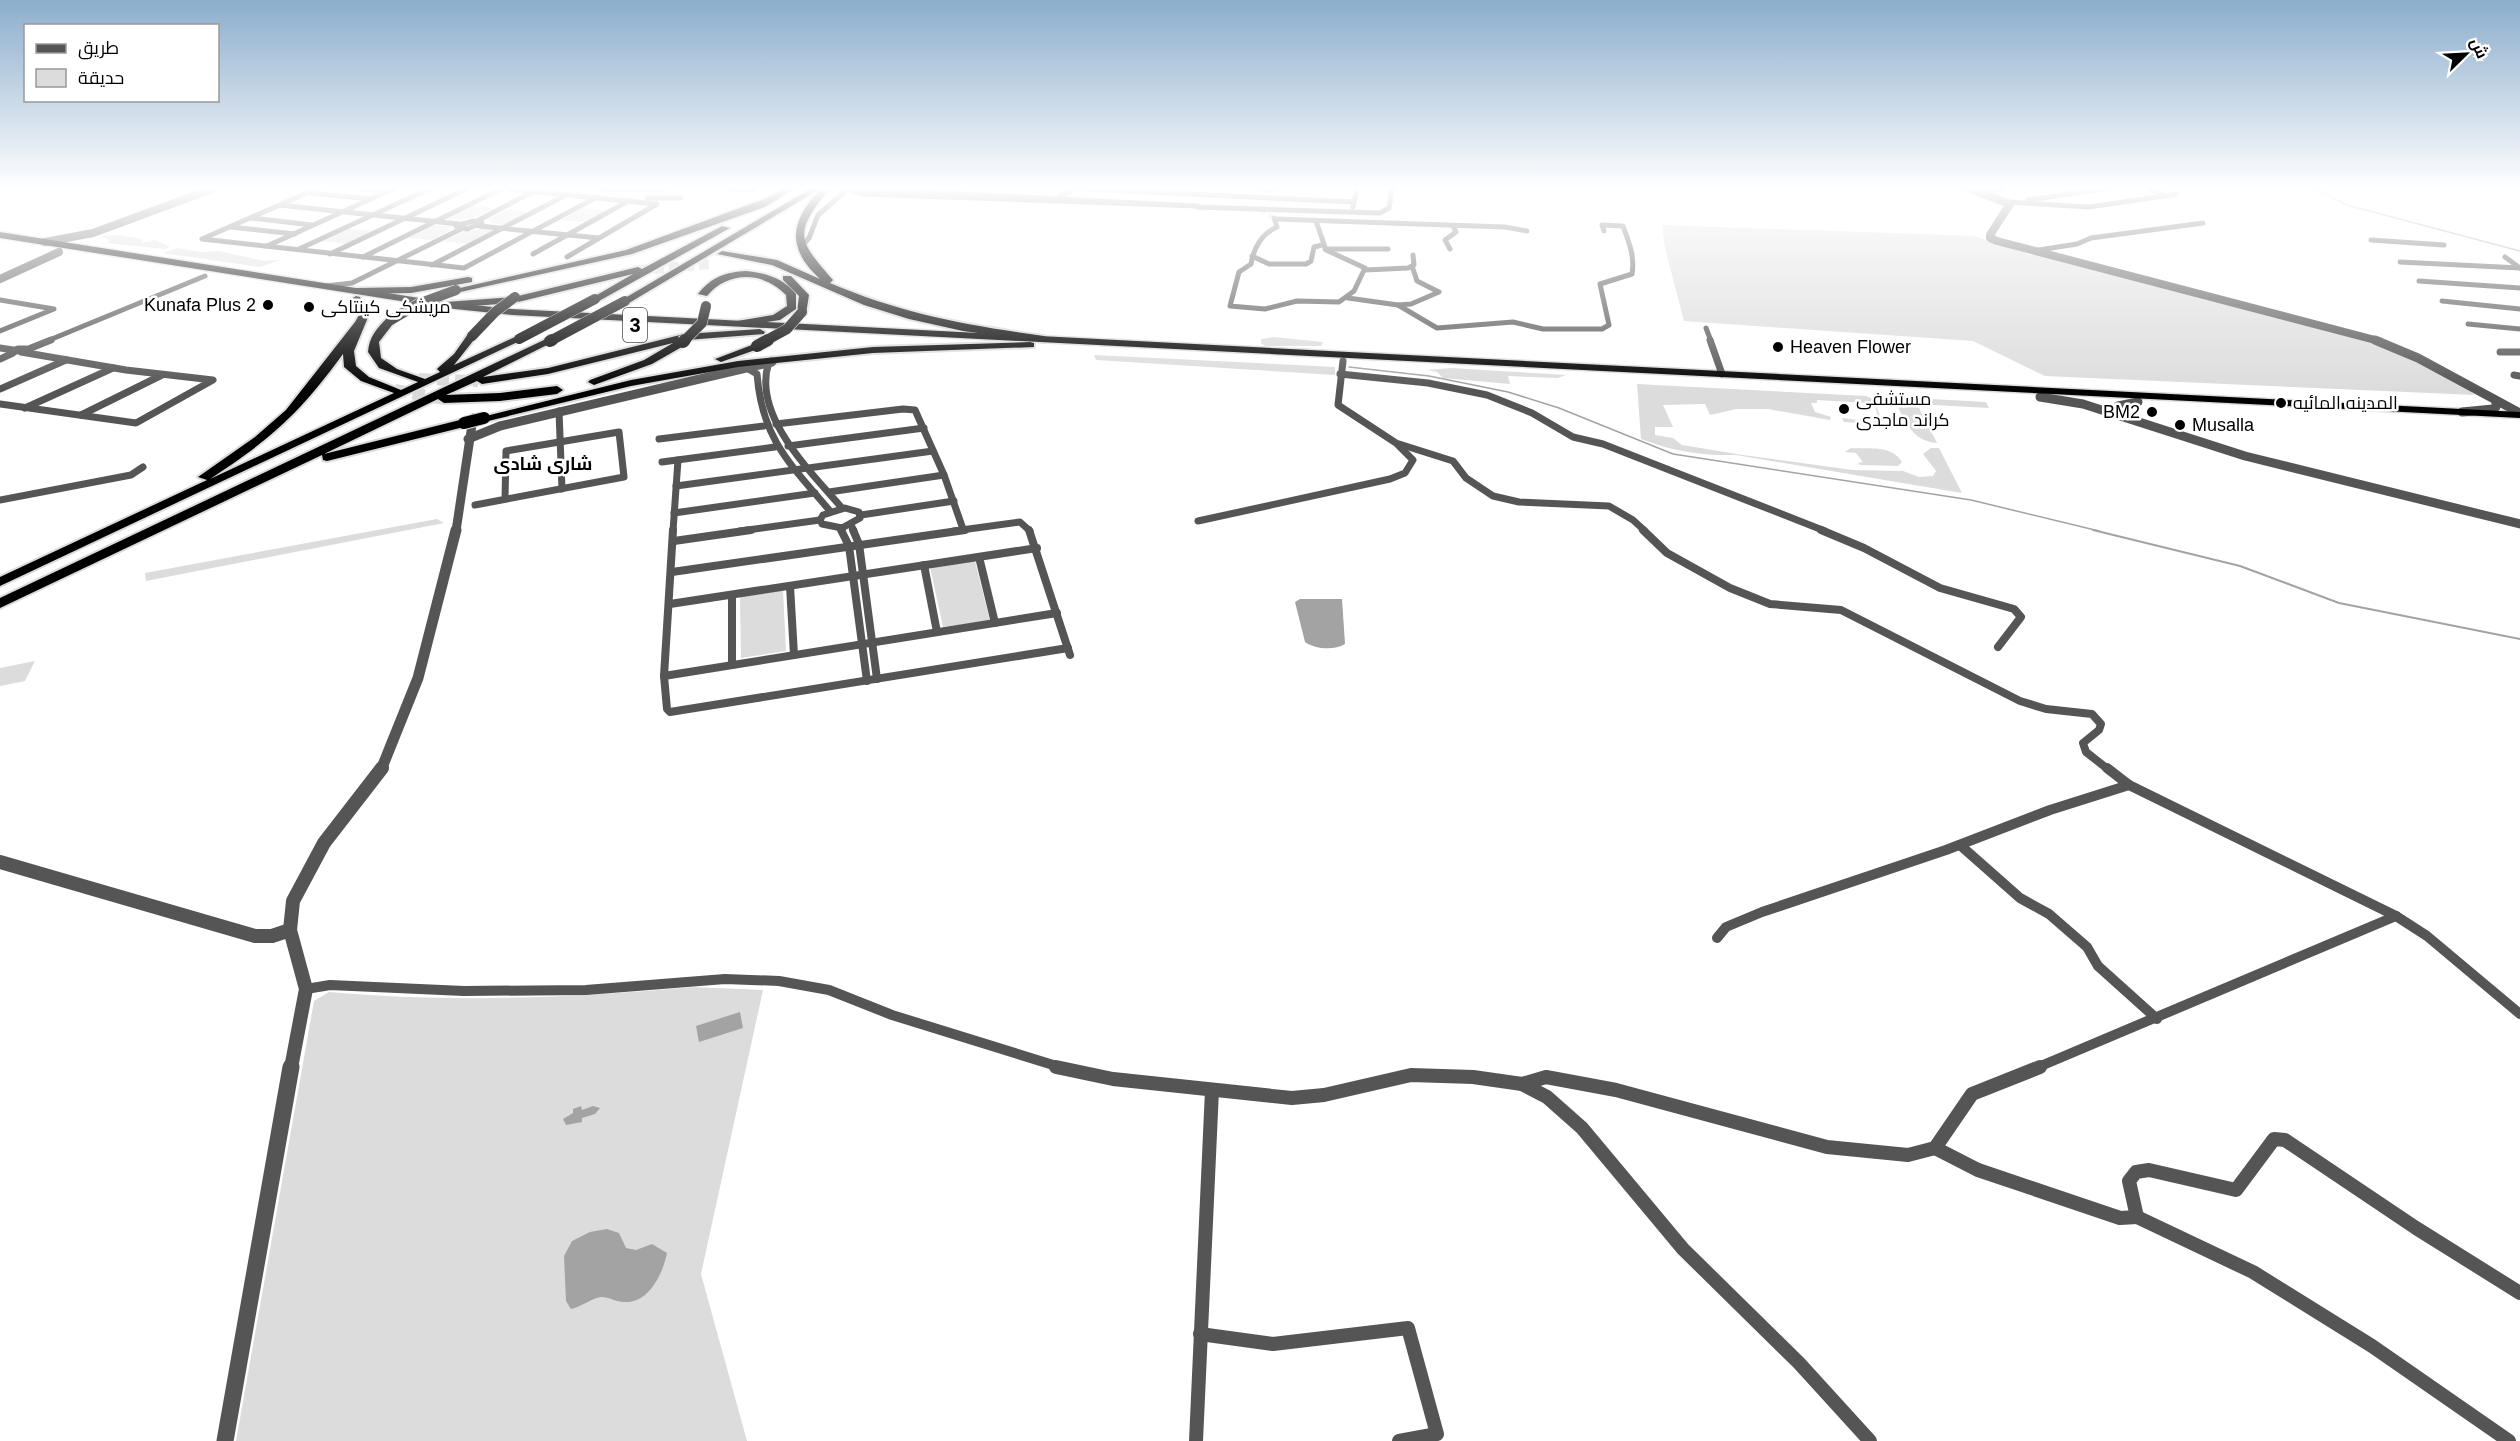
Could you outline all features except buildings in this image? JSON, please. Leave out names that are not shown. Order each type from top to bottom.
[{"type":"highway","name":"3","points":[[84,256],[202,275],[513,312],[1044,339],[1275,354],[1343,361],[2520,414]]},
{"type":"highway","name":"3","points":[[136,256],[510,318],[1030,345],[1722,374],[2040,398],[2520,421]]},
{"type":"highway","points":[[395,390],[365,379],[350,367],[348,351],[362,321],[363,311],[356,293],[419,289],[598,256]]},
{"type":"highway","points":[[418,383],[393,371],[375,359],[372,353],[373,341],[391,320],[425,301],[456,290],[612,256]]},
{"type":"highway","points":[[418,383],[449,364],[495,312],[515,297],[537,285],[615,262],[657,256]]},
{"type":"highway","points":[[0,582],[418,383],[519,339],[671,256]]},
{"type":"highway","points":[[0,603],[550,341],[704,256]]},
{"type":"highway","points":[[473,420],[492,403],[602,379],[648,362],[683,342],[702,323],[704,300],[700,274],[711,256]]},
{"type":"highway","points":[[807,256],[818,272],[854,296]]},
{"type":"highway","points":[[231,494],[334,455],[726,357],[757,346],[787,329],[802,312],[804,295],[785,277],[720,259],[774,262],[894,312],[928,321],[1044,339]]},
{"type":"highway","points":[[445,305],[514,300],[639,270]]},
{"type":"highway","points":[[704,300],[710,283],[718,279],[749,274],[771,279],[790,294],[793,304],[784,315],[735,324]]},
{"type":"highway","points":[[26,570],[184,488],[257,441],[291,411],[362,321]]},
{"type":"highway","points":[[482,381],[548,371],[673,339],[760,332]]},
{"type":"highway","points":[[589,392],[706,369],[803,357],[873,350],[1030,345]]},
{"type":"highway","points":[[473,420],[467,410],[446,399],[528,395]]},
{"type":"highway","points":[[2254,401],[2266,408]]},
{"type":"street","points":[[0,275],[47,256]]},
{"type":"street","points":[[354,256],[469,267],[489,256]]},
{"type":"street","points":[[356,293],[355,284],[406,256]]},
{"type":"street","points":[[432,265],[449,256]]},
{"type":"street","points":[[1252,256],[1251,264],[1239,272],[1230,306],[1266,309],[1297,301],[1335,303],[1348,298],[1398,305],[1411,304],[1439,292],[1417,280],[1412,266],[1413,256]]},
{"type":"street","points":[[1253,256],[1269,264],[1304,264],[1311,261],[1312,256]]},
{"type":"street","points":[[1333,256],[1364,266],[1365,270]]},
{"type":"street","points":[[1398,305],[1437,328],[1478,322],[1514,322],[1543,329],[1606,327],[1609,325],[1600,284],[1632,274],[1633,256]]},
{"type":"street","points":[[2052,256],[2376,340],[2418,358],[2520,414]]},
{"type":"street","points":[[2505,257],[2520,268]]},
{"type":"street","points":[[325,286],[352,283],[397,261]]},
{"type":"street","points":[[2400,262],[2520,268]]},
{"type":"street","points":[[1365,270],[1404,269],[1412,266]]},
{"type":"street","points":[[1348,298],[1365,270]]},
{"type":"street","points":[[0,359],[202,275]]},
{"type":"street","points":[[2419,280],[2520,288]]},
{"type":"street","points":[[0,300],[54,309],[0,331]]},
{"type":"street","points":[[2442,301],[2520,309]]},
{"type":"street","points":[[2468,324],[2520,329]]},
{"type":"street","points":[[1706,328],[1722,374]]},
{"type":"street","points":[[0,348],[113,368],[213,381],[139,422],[0,404]]},
{"type":"street","points":[[2500,352],[2520,352]]},
{"type":"street","points":[[468,439],[492,428],[559,411],[745,367],[803,357]]},
{"type":"street","points":[[0,389],[66,360]]},
{"type":"street","points":[[1198,521],[1390,479],[1404,473],[1413,460],[1396,443],[1338,405],[1343,361]]},
{"type":"street","points":[[769,362],[766,374],[769,402],[776,424],[788,446],[806,469],[842,508]]},
{"type":"street","points":[[745,367],[757,375],[759,406],[764,426],[775,447],[830,511]]},
{"type":"street","points":[[25,408],[113,368]]},
{"type":"street","points":[[1340,374],[1418,381],[1487,395],[1526,410],[1573,437],[1603,444],[1757,503],[1854,544],[1940,588],[2014,609],[2021,617],[1998,647]]},
{"type":"street","points":[[81,415],[162,375]]},
{"type":"street","points":[[2040,398],[2083,404],[2245,456],[2520,524]]},
{"type":"street","points":[[2463,412],[2493,409],[2496,407],[2496,401]]},
{"type":"street","points":[[2138,402],[2118,406],[2121,412],[2138,420]]},
{"type":"street","points":[[776,424],[909,408],[916,411],[944,475],[963,530]]},
{"type":"street","points":[[559,411],[562,489]]},
{"type":"street","points":[[225,1441],[306,989],[290,930],[293,902],[303,878],[324,843],[368,789],[386,762],[418,678],[460,514],[468,439],[473,420]]},
{"type":"street","points":[[659,439],[764,426]]},
{"type":"street","points":[[788,446],[924,428]]},
{"type":"street","points":[[475,505],[624,477],[619,432],[506,451],[505,499]]},
{"type":"street","points":[[1396,443],[1453,461],[1466,478],[1493,496],[1519,502],[1609,506],[1633,519],[1667,553],[1701,574],[1748,597],[1770,603],[1841,610],[2020,701],[2046,709],[2092,714],[2101,724],[2099,730],[2083,743],[2086,752],[2129,785],[2396,916],[2427,936],[2520,1014]]},
{"type":"street","points":[[662,462],[775,447]]},
{"type":"street","points":[[676,486],[933,451]]},
{"type":"street","points":[[672,572],[1020,522],[1031,532],[1069,652],[877,679],[674,713],[668,709],[664,676],[678,460]]},
{"type":"street","points":[[0,500],[131,475],[143,466]]},
{"type":"street","points":[[828,492],[944,475]]},
{"type":"street","points":[[674,513],[816,493]]},
{"type":"street","points":[[820,520],[826,527],[840,528],[851,525],[861,515],[954,501]]},
{"type":"street","points":[[674,541],[820,520],[830,511],[842,508],[856,510],[861,515]]},
{"type":"street","points":[[851,525],[859,544],[859,575],[867,643],[867,681]]},
{"type":"street","points":[[840,528],[859,575]]},
{"type":"street","points":[[670,604],[1037,548]]},
{"type":"street","points":[[979,557],[995,623]]},
{"type":"street","points":[[924,566],[937,632]]},
{"type":"street","points":[[790,586],[794,654]]},
{"type":"street","points":[[732,595],[732,664]]},
{"type":"street","points":[[664,676],[1057,613]]},
{"type":"street","points":[[867,643],[877,679]]},
{"type":"street","points":[[1717,938],[1726,927],[1762,912],[1960,845],[2050,810],[2129,785]]},
{"type":"street","points":[[1960,845],[2020,898],[2049,914],[2087,947],[2098,966],[2157,1018]]},
{"type":"street","points":[[0,862],[255,936],[273,936],[290,930]]},
{"type":"street","points":[[1935,1148],[1972,1094],[2396,916]]},
{"type":"street","points":[[306,989],[330,985],[464,991],[586,990],[725,979],[779,981],[829,990],[886,1013],[1064,1070],[1113,1079],[1276,1098],[1300,1098],[1422,1075],[1503,1080],[1522,1084],[1547,1097],[1582,1128],[1683,1249],[1799,1363],[1870,1441]]},
{"type":"street","points":[[1522,1084],[1546,1077],[1616,1090],[1827,1147],[1908,1155],[1935,1148],[1989,1174],[2120,1218],[2137,1217],[2253,1272],[2372,1346],[2510,1441]]},
{"type":"street","points":[[1196,1441],[1212,1090]]},
{"type":"street","points":[[2137,1217],[2129,1180],[2136,1172],[2149,1170],[2236,1190],[2274,1139],[2285,1140],[2416,1228],[2520,1293]]},
{"type":"street","points":[[1200,1334],[1274,1344],[1408,1328],[1437,1434],[1399,1441]]},
{"type":"green space","points":[[185,256],[243,256],[264,261],[280,260],[260,267]]},
{"type":"green space","points":[[1667,256],[2049,256],[2382,344],[2456,380],[2475,395],[2045,376],[1973,341],[1684,321]]},
{"type":"green space","points":[[1273,337],[1323,342],[1321,346],[1265,346],[1261,343],[1261,339]]},
{"type":"green space","points":[[1094,355],[1335,367],[1335,375],[1096,360]]},
{"type":"green space","points":[[1451,368],[1566,375],[1558,378],[1508,376],[1510,384],[1443,378],[1437,372],[1427,370]]},
{"type":"green space","points":[[1637,384],[1866,396],[1873,399],[1884,425],[1844,422],[1842,418],[1875,422],[1874,419],[1879,420],[1875,406],[1867,403],[1817,400],[1817,403],[1811,403],[1815,412],[1831,417],[1830,420],[1768,409],[1736,409],[1710,415],[1705,404],[1663,405],[1673,427],[1655,427],[1655,435],[1673,438],[1682,445],[1743,455],[1853,470],[1903,471],[1919,477],[1933,476],[1936,471],[1923,454],[1931,448],[1939,448],[1962,493],[1736,455],[1688,452],[1652,443],[1641,439]]},
{"type":"green space","points":[[1893,397],[1986,402],[1989,408],[1917,404],[1937,443],[1920,438],[1914,433]]},
{"type":"green space","points":[[1851,448],[1886,450],[1902,462],[1898,466],[1860,465],[1858,463],[1863,462],[1856,453],[1845,452]]},
{"type":"green space","points":[[437,519],[444,523],[146,581],[145,573]]},
{"type":"green space","points":[[975,561],[990,621],[943,627],[930,567]]},
{"type":"green space","points":[[783,590],[786,651],[741,658],[740,597]]},
{"type":"green space","points":[[35,661],[25,681],[0,686],[0,668]]},
{"type":"green space","points":[[693,987],[763,990],[701,1274],[747,1441],[236,1441],[314,1001],[329,992],[421,997],[511,998]]},
{"type":"shaded area","points":[[1300,599],[1342,599],[1345,644],[1336,648],[1325,648],[1305,642],[1295,602]]},
{"type":"shaded area","points":[[740,1012],[743,1028],[699,1042],[696,1026]]},
{"type":"shaded area","points":[[581,1106],[582,1110],[593,1106],[600,1108],[595,1114],[582,1118],[582,1122],[566,1125],[563,1119],[573,1113],[573,1109]]},
{"type":"shaded area","points":[[607,1229],[619,1233],[626,1248],[636,1250],[652,1244],[667,1253],[658,1278],[648,1293],[633,1301],[624,1302],[601,1297],[571,1309],[566,1301],[564,1256],[572,1241],[590,1232]]},
{"type":"waterway","points":[[1349,367],[1429,376],[1508,392],[1559,408],[1673,454],[1971,500],[2099,531]]},
{"type":"waterway","points":[[2093,530],[2240,566],[2339,603],[2520,639]]},
{"type":"tunnel","points":[[639,270],[712,264]]},
{"type":"tunnel","points":[[419,379],[478,381]]},
{"type":"tunnel","points":[[395,390],[444,399]]},
{"type":"place","name":"Kunafa Plus 2","points":[[268,305]]},
{"type":"place","name":"مریشکی کینتاکی","points":[[309,307]]},
{"type":"place","name":"Heaven Flower","points":[[1778,347]]},
{"type":"place","name":"المدينه المائيه","points":[[2281,403]]},
{"type":"place","name":"مستشفی کراند ماجدی","points":[[1844,409]]},
{"type":"place","name":"BM2","points":[[2152,412]]},
{"type":"place","name":"Musalla","points":[[2180,425]]},
{"type":"district","name":"شاری شادی","points":[[543,464]]}]
